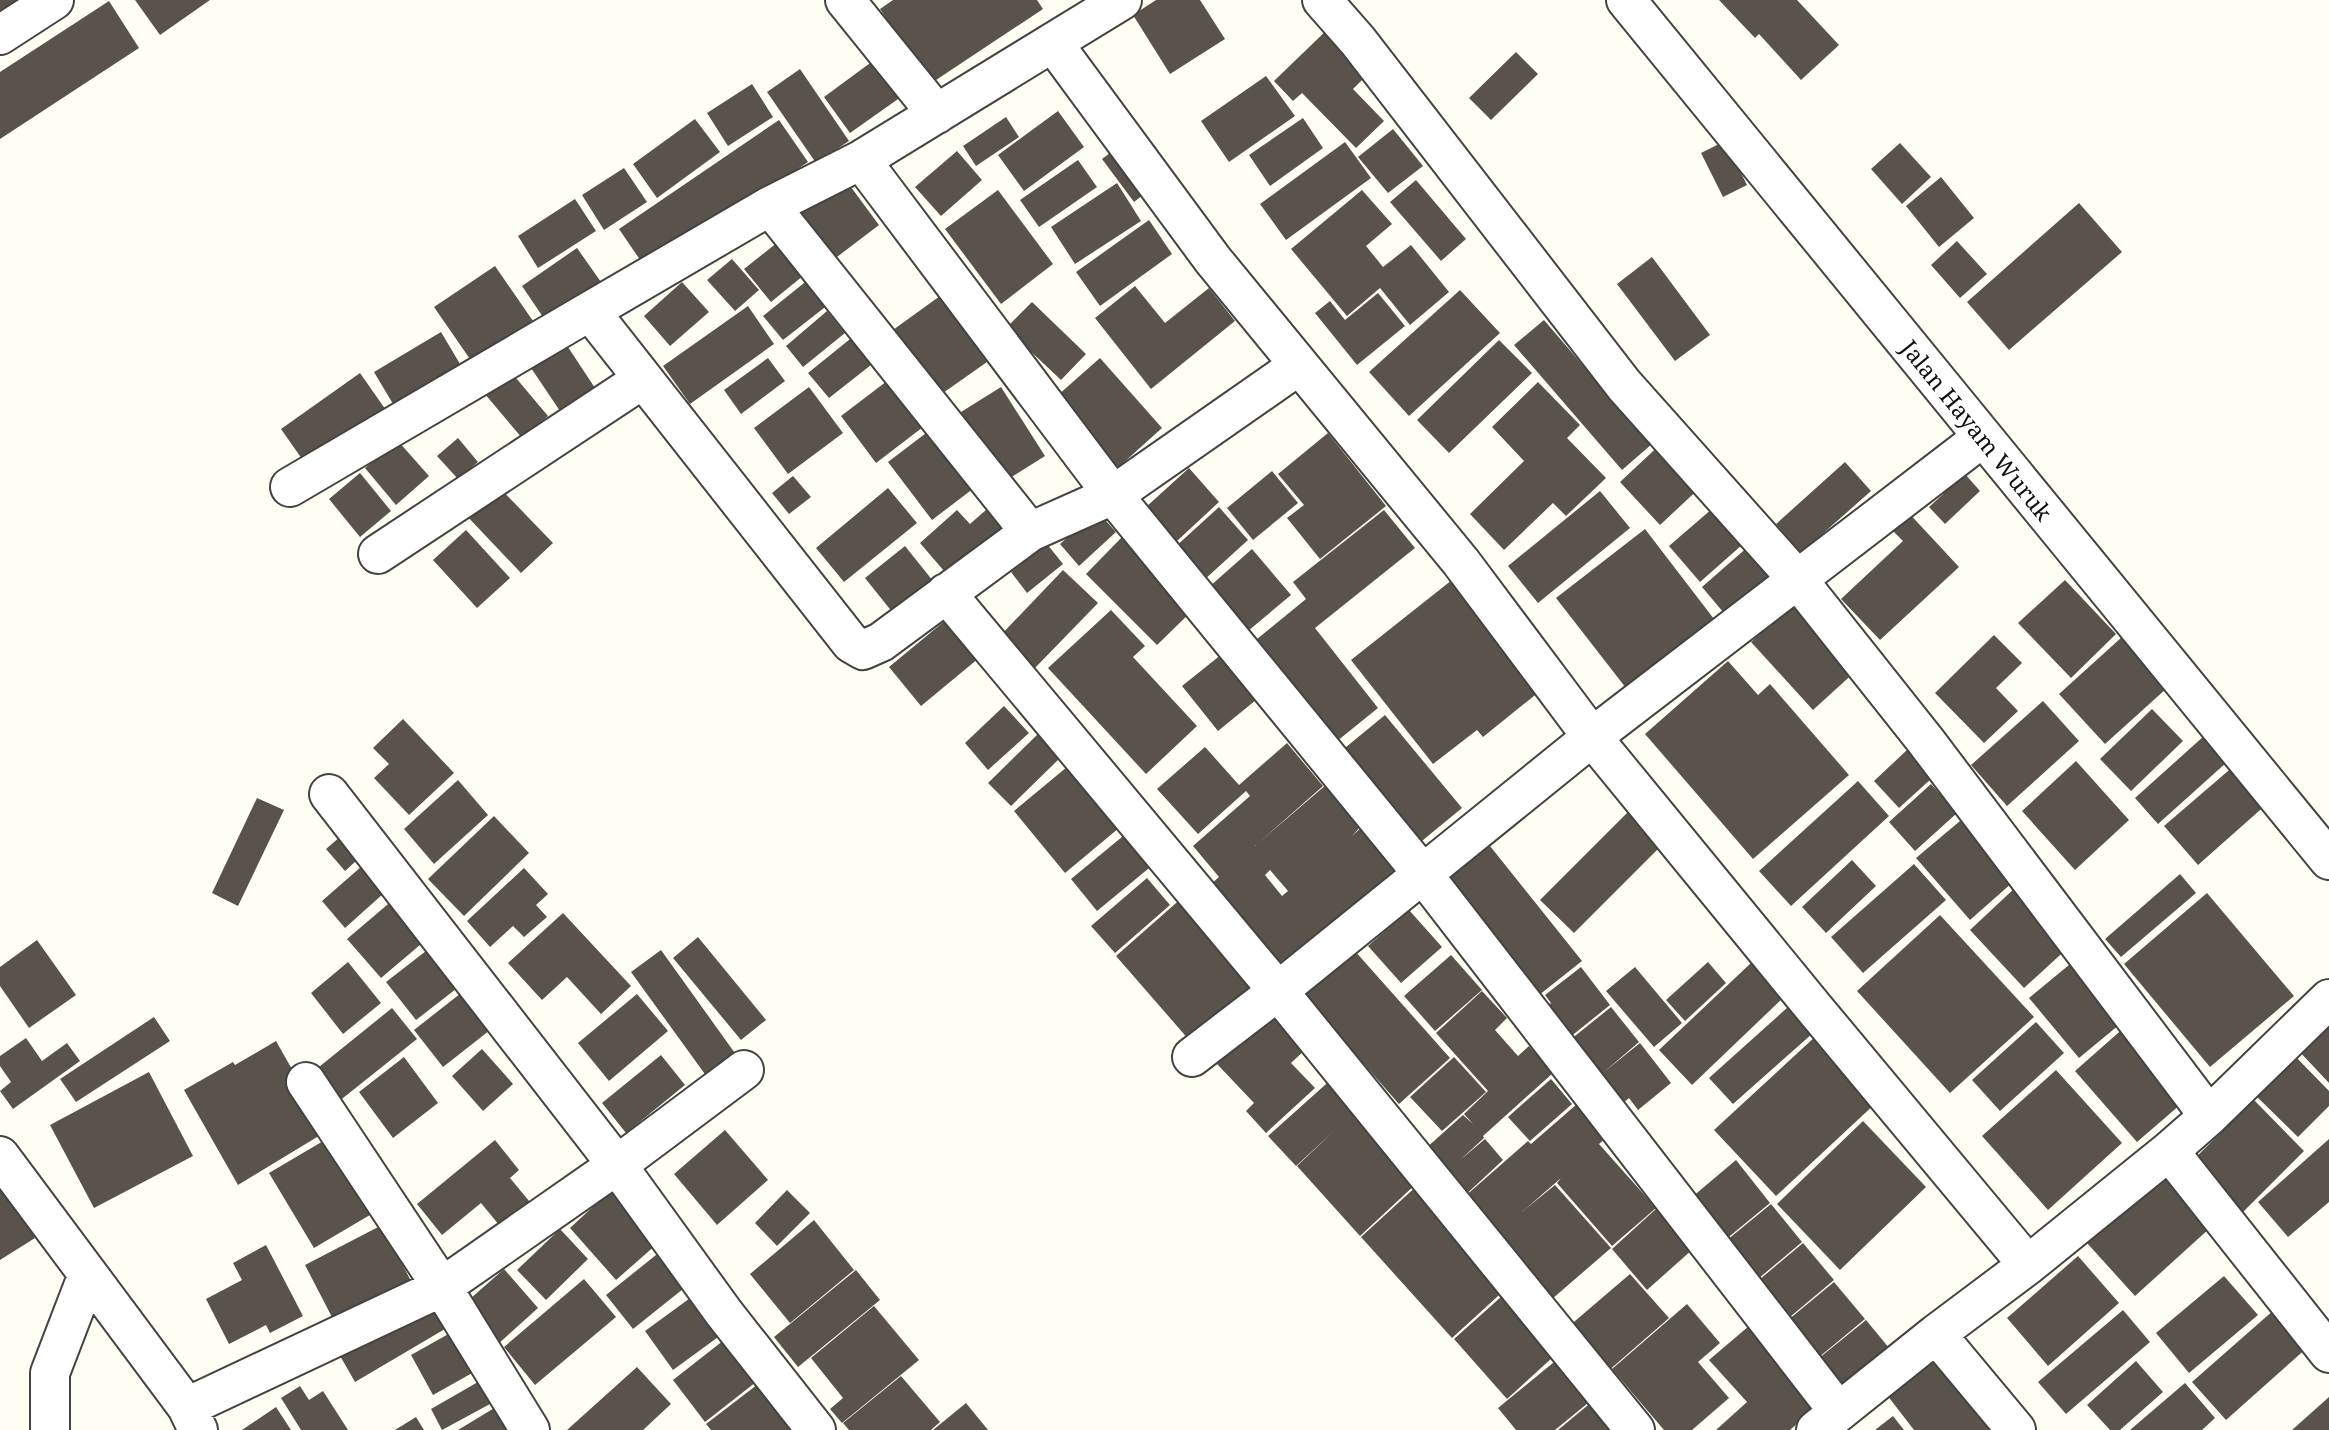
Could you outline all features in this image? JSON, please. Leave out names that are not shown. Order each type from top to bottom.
[{"type":"street","points":[[0,35],[54,0]]},
{"type":"street","points":[[845,0],[937,114]]},
{"type":"street","points":[[290,487],[770,206],[861,160],[1122,0]]},
{"type":"street","points":[[1322,0],[1358,41],[1624,385],[1798,580],[1925,740],[2209,1116]]},
{"type":"street","name":"Jalan Hayam Wuruk","points":[[1626,0],[2329,860]]},
{"type":"street","points":[[1053,43],[1213,260],[1461,562],[1592,737],[2028,1265]]},
{"type":"street","points":[[861,160],[1113,495],[1422,873],[1827,1421],[2028,1265],[2169,1151],[2209,1116],[2329,999]]},
{"type":"street","points":[[770,206],[1030,531]]},
{"type":"street","points":[[590,311],[851,643],[863,650],[881,642],[1030,531],[1113,495],[1298,366]]},
{"type":"street","points":[[378,554],[643,379]]},
{"type":"street","points":[[1192,1057],[1278,991],[1592,737],[1983,437]]},
{"type":"street","points":[[946,593],[1278,991],[1635,1430]]},
{"type":"street","points":[[329,794],[617,1165],[724,1313],[816,1430]]},
{"type":"street","points":[[0,1156],[193,1419],[442,1287],[617,1165],[744,1070]]},
{"type":"street","points":[[306,1082],[442,1287],[530,1430]]},
{"type":"street","points":[[2169,1151],[2329,1353]]},
{"type":"street","points":[[50,1430],[50,1373],[88,1274]]},
{"type":"street","points":[[1936,1334],[2017,1430]]},
{"type":"building","points":[[0,0],[26,0],[0,19]]},
{"type":"building","points":[[135,0],[210,0],[160,35]]},
{"type":"building","points":[[893,0],[1037,0],[1043,9],[930,84],[880,9]]},
{"type":"building","points":[[1156,0],[1200,0],[1225,39],[1170,74],[1133,15]]},
{"type":"building","points":[[1719,0],[1797,0],[1839,45],[1801,80],[1759,34],[1755,38]]},
{"type":"building","points":[[109,1],[139,48],[0,139],[0,72]]},
{"type":"building","points":[[1332,25],[1374,68],[1353,89],[1384,121],[1356,148],[1302,93],[1293,101],[1274,81]]},
{"type":"building","points":[[1516,52],[1538,74],[1491,120],[1469,98]]},
{"type":"building","points":[[881,55],[908,92],[850,133],[824,97]]},
{"type":"building","points":[[800,69],[849,141],[816,163],[767,92]]},
{"type":"building","points":[[1266,76],[1295,116],[1229,162],[1201,121]]},
{"type":"building","points":[[752,84],[773,117],[728,146],[707,113]]},
{"type":"building","points":[[1058,111],[1084,147],[1024,191],[998,155]]},
{"type":"building","points":[[1006,117],[1019,137],[976,166],[963,146]]},
{"type":"building","points":[[1303,118],[1323,148],[1270,186],[1249,155]]},
{"type":"building","points":[[695,119],[720,152],[657,198],[633,164]]},
{"type":"building","points":[[779,120],[808,162],[647,270],[619,229]]},
{"type":"building","points":[[1393,129],[1423,166],[1388,193],[1358,157]]},
{"type":"building","points":[[1725,141],[1747,185],[1723,197],[1701,153]]},
{"type":"building","points":[[1345,142],[1371,178],[1286,240],[1260,204]]},
{"type":"building","points":[[1900,143],[1931,177],[1902,204],[1871,169]]},
{"type":"building","points":[[1122,144],[1153,187],[1134,202],[1102,159]]},
{"type":"building","points":[[957,151],[982,180],[941,216],[915,187]]},
{"type":"building","points":[[1078,160],[1097,187],[1039,227],[1020,200]]},
{"type":"building","points":[[624,168],[647,202],[604,230],[582,195]]},
{"type":"building","points":[[1941,177],[1974,218],[1939,247],[1906,206]]},
{"type":"building","points":[[845,179],[879,225],[833,260],[798,214]]},
{"type":"building","points":[[1416,180],[1466,239],[1441,261],[1390,202]]},
{"type":"building","points":[[1117,183],[1141,221],[1075,264],[1051,227]]},
{"type":"building","points":[[998,190],[1053,264],[1001,304],[945,229]]},
{"type":"building","points":[[1362,190],[1392,224],[1366,246],[1383,267],[1411,245],[1449,292],[1410,325],[1380,288],[1347,316],[1291,249]]},
{"type":"building","points":[[575,199],[596,231],[538,268],[518,236]]},
{"type":"building","points":[[2079,203],[2122,252],[2009,350],[1967,302]]},
{"type":"building","points":[[1149,220],[1172,254],[1100,306],[1076,272]]},
{"type":"building","points":[[783,238],[809,271],[771,302],[744,269]]},
{"type":"building","points":[[1957,241],[1987,274],[1960,298],[1931,265]]},
{"type":"building","points":[[577,248],[601,282],[545,320],[522,286]]},
{"type":"building","points":[[1652,257],[1710,335],[1675,361],[1617,284]]},
{"type":"building","points":[[732,259],[759,290],[735,311],[707,280]]},
{"type":"building","points":[[495,266],[533,321],[472,362],[434,307]]},
{"type":"building","points":[[809,279],[829,304],[783,340],[763,316]]},
{"type":"building","points":[[682,282],[709,312],[670,346],[644,316]]},
{"type":"building","points":[[1135,286],[1165,323],[1209,288],[1235,321],[1151,389],[1095,318]]},
{"type":"building","points":[[1460,290],[1500,333],[1409,416],[1369,372]]},
{"type":"building","points":[[1378,293],[1405,326],[1357,365],[1315,313],[1330,301],[1345,320]]},
{"type":"building","points":[[940,296],[987,362],[933,400],[886,335]]},
{"type":"building","points":[[1032,302],[1086,354],[1061,380],[1006,328]]},
{"type":"building","points":[[748,306],[774,344],[690,404],[663,366]]},
{"type":"building","points":[[827,311],[845,333],[803,367],[786,346]]},
{"type":"building","points":[[1544,320],[1621,410],[1630,402],[1660,437],[1622,470],[1514,345]]},
{"type":"building","points":[[441,332],[463,369],[396,409],[374,372]]},
{"type":"building","points":[[560,335],[595,388],[560,411],[525,359]]},
{"type":"building","points":[[855,335],[876,361],[829,398],[808,373]]},
{"type":"building","points":[[1499,340],[1532,373],[1449,453],[1417,420]]},
{"type":"building","points":[[768,358],[785,381],[741,414],[724,390]]},
{"type":"building","points":[[1100,358],[1162,428],[1112,473],[1049,403]]},
{"type":"building","points":[[505,365],[548,416],[522,438],[479,387]]},
{"type":"building","points":[[360,373],[388,413],[309,469],[281,429]]},
{"type":"building","points":[[891,378],[927,424],[876,463],[841,416]]},
{"type":"building","points":[[1538,382],[1580,425],[1567,438],[1606,478],[1566,516],[1553,503],[1504,550],[1470,514],[1524,461],[1492,427]]},
{"type":"building","points":[[809,387],[843,433],[788,474],[754,428]]},
{"type":"building","points":[[1001,387],[1045,456],[1005,481],[961,412]]},
{"type":"building","points":[[930,430],[974,488],[932,520],[888,462]]},
{"type":"building","points":[[1328,433],[1386,506],[1320,559],[1287,518],[1304,505],[1278,474]]},
{"type":"building","points":[[458,438],[478,462],[458,479],[437,456]]},
{"type":"building","points":[[1665,440],[1705,483],[1660,525],[1620,482]]},
{"type":"building","points":[[398,441],[429,476],[396,505],[365,468]]},
{"type":"building","points":[[1845,462],[1871,491],[1801,553],[1776,524]]},
{"type":"building","points":[[1189,468],[1219,502],[1177,541],[1146,507]]},
{"type":"building","points":[[1272,471],[1298,503],[1253,540],[1227,508]]},
{"type":"building","points":[[360,473],[391,511],[360,537],[329,499]]},
{"type":"building","points":[[1965,474],[1980,491],[1945,524],[1929,507]]},
{"type":"building","points":[[793,476],[811,497],[789,514],[772,493]]},
{"type":"building","points":[[497,485],[553,543],[521,573],[465,514]]},
{"type":"building","points":[[888,488],[917,523],[844,582],[816,548]]},
{"type":"building","points":[[1600,491],[1630,528],[1538,603],[1508,566]]},
{"type":"building","points":[[1720,502],[1751,537],[1700,582],[1669,546]]},
{"type":"building","points":[[994,503],[1018,531],[956,585],[920,543],[957,510],[970,524]]},
{"type":"building","points":[[1219,507],[1248,540],[1204,580],[1174,548]]},
{"type":"building","points":[[1384,510],[1415,548],[1315,628],[1378,708],[1326,750],[1245,649],[1306,599],[1293,582]]},
{"type":"building","points":[[1906,510],[1959,567],[1880,640],[1841,599],[1903,541],[1888,526]]},
{"type":"building","points":[[1097,511],[1116,532],[1079,566],[1060,544]]},
{"type":"building","points":[[1645,529],[1714,619],[1626,688],[1556,598]]},
{"type":"building","points":[[466,530],[510,578],[477,608],[433,560]]},
{"type":"building","points":[[1124,535],[1196,607],[1157,645],[1086,574]]},
{"type":"building","points":[[1047,544],[1063,564],[1027,593],[1011,572]]},
{"type":"building","points":[[1750,545],[1777,577],[1729,619],[1702,587]]},
{"type":"building","points":[[905,546],[933,581],[893,613],[865,578]]},
{"type":"building","points":[[1252,549],[1291,595],[1248,631],[1209,587]]},
{"type":"building","points":[[1063,570],[1098,603],[1033,670],[999,637]]},
{"type":"building","points":[[1457,576],[1545,687],[1483,737],[1477,730],[1433,764],[1351,660]]},
{"type":"building","points":[[2065,580],[2116,634],[2071,678],[2018,623]]},
{"type":"building","points":[[1796,600],[1858,669],[1813,710],[1751,642]]},
{"type":"building","points":[[1111,610],[1145,646],[1133,657],[1197,726],[1146,774],[1048,668]]},
{"type":"building","points":[[947,619],[979,658],[921,706],[889,667]]},
{"type":"building","points":[[1994,635],[2022,663],[1996,688],[2018,711],[1984,743],[1935,693]]},
{"type":"building","points":[[2122,637],[2167,688],[2105,744],[2059,694]]},
{"type":"building","points":[[1232,646],[1267,691],[1218,731],[1182,686]]},
{"type":"building","points":[[1728,661],[1758,695],[1770,684],[1849,775],[1753,859],[1645,734]]},
{"type":"building","points":[[2043,701],[2079,741],[2007,806],[1971,765]]},
{"type":"building","points":[[1004,706],[1029,733],[988,770],[965,743]]},
{"type":"building","points":[[2152,709],[2183,741],[2131,791],[2100,759]]},
{"type":"building","points":[[1385,715],[1462,808],[1417,845],[1340,752]]},
{"type":"building","points":[[403,719],[454,773],[409,815],[374,778],[389,764],[373,748]]},
{"type":"building","points":[[1038,734],[1060,758],[1011,806],[988,783]]},
{"type":"building","points":[[2204,736],[2227,762],[2158,824],[2135,798]]},
{"type":"building","points":[[1287,743],[1323,786],[1255,846],[1327,784],[1362,825],[1352,836],[1364,825],[1400,869],[1284,969],[1211,884],[1219,877],[1193,846],[1250,796],[1246,791],[1198,834],[1157,789],[1205,747],[1239,785]],"holes":[[[1270,870],[1288,891],[1282,896],[1265,875]]]},
{"type":"building","points":[[1907,750],[1932,778],[1899,808],[1874,781]]},
{"type":"building","points":[[2076,761],[2129,820],[2075,870],[2022,811]]},
{"type":"building","points":[[2235,765],[2268,803],[2198,865],[2164,826]]},
{"type":"building","points":[[1067,767],[1119,828],[1065,873],[1014,811]]},
{"type":"building","points":[[458,780],[488,815],[434,864],[404,829]]},
{"type":"building","points":[[1858,781],[1889,816],[1791,906],[1759,871]]},
{"type":"building","points":[[1931,784],[1957,813],[1915,851],[1889,822]]},
{"type":"building","points":[[257,798],[284,810],[238,906],[212,893]]},
{"type":"building","points":[[1630,810],[1663,844],[1574,933],[1540,900]]},
{"type":"building","points":[[494,816],[529,853],[464,916],[428,879]]},
{"type":"building","points":[[1960,821],[2013,882],[1970,920],[1916,858]]},
{"type":"building","points":[[349,829],[368,850],[345,871],[326,849]]},
{"type":"building","points":[[1128,832],[1154,864],[1097,911],[1071,879]]},
{"type":"building","points":[[1490,846],[1582,961],[1529,1003],[1437,888]]},
{"type":"building","points":[[370,859],[393,885],[345,928],[322,901]]},
{"type":"building","points":[[1852,860],[1876,886],[1826,933],[1802,907]]},
{"type":"building","points":[[1914,864],[1946,900],[1863,973],[1831,937]]},
{"type":"building","points":[[524,868],[548,894],[536,905],[547,917],[524,937],[513,926],[490,947],[467,921]]},
{"type":"building","points":[[2180,874],[2196,893],[2121,957],[2105,939]]},
{"type":"building","points":[[1147,878],[1170,905],[1115,953],[1091,926]]},
{"type":"building","points":[[2017,886],[2071,945],[2024,988],[1970,930]]},
{"type":"building","points":[[2207,893],[2294,996],[2210,1067],[2124,964]]},
{"type":"building","points":[[1184,896],[1253,987],[1190,1041],[1116,956]]},
{"type":"building","points":[[394,899],[427,939],[381,978],[347,939]]},
{"type":"building","points":[[1409,910],[1442,947],[1401,983],[1368,946]]},
{"type":"building","points":[[563,913],[631,986],[601,1014],[567,977],[542,1000],[508,963]]},
{"type":"building","points":[[1940,915],[2034,1017],[1950,1093],[1857,991]]},
{"type":"building","points":[[698,937],[766,1020],[741,1040],[673,958]]},
{"type":"building","points":[[37,940],[76,995],[29,1028],[0,986],[0,967]]},
{"type":"building","points":[[435,944],[465,982],[416,1020],[386,982]]},
{"type":"building","points":[[661,950],[737,1056],[707,1077],[631,972]]},
{"type":"building","points":[[1354,950],[1450,1058],[1399,1104],[1303,995]]},
{"type":"building","points":[[1451,955],[1482,990],[1435,1031],[1404,996]]},
{"type":"building","points":[[2075,960],[2125,1020],[2079,1058],[2029,998]]},
{"type":"building","points":[[348,962],[381,1003],[343,1034],[311,993]]},
{"type":"building","points":[[1708,962],[1726,983],[1685,1021],[1666,1000]]},
{"type":"building","points":[[1752,962],[1785,996],[1692,1085],[1659,1050]]},
{"type":"building","points":[[1581,967],[1610,1005],[1559,1046],[1543,1011],[1551,1003],[1545,995]]},
{"type":"building","points":[[1635,967],[1682,1023],[1654,1047],[1606,991]]},
{"type":"building","points":[[470,986],[499,1023],[443,1067],[414,1030]]},
{"type":"building","points":[[1482,991],[1507,1018],[1495,1030],[1518,1056],[1529,1046],[1553,1073],[1460,1160],[1485,1139],[1503,1160],[1460,1200],[1425,1149],[1463,1115],[1473,1124],[1464,1114],[1488,1091],[1436,1033]]},
{"type":"building","points":[[637,994],[668,1031],[609,1081],[578,1043]]},
{"type":"building","points":[[1797,999],[1821,1026],[1733,1104],[1709,1078]]},
{"type":"building","points":[[1279,1007],[1305,1050],[1291,1063],[1315,1088],[1266,1133],[1246,1111],[1254,1103],[1217,1064]]},
{"type":"building","points":[[1611,1007],[1639,1042],[1604,1072],[1640,1043],[1671,1083],[1638,1110],[1629,1098],[1610,1114],[1570,1040]]},
{"type":"building","points":[[392,1008],[417,1039],[338,1102],[314,1071]]},
{"type":"building","points":[[154,1017],[170,1041],[76,1102],[60,1079]]},
{"type":"building","points":[[2329,1020],[2329,1083],[2298,1050]]},
{"type":"building","points":[[2036,1022],[2064,1053],[2000,1111],[1972,1080]]},
{"type":"building","points":[[2126,1026],[2188,1098],[2137,1142],[2075,1071]]},
{"type":"building","points":[[1817,1035],[1878,1101],[1776,1196],[1714,1130]]},
{"type":"building","points":[[26,1038],[42,1061],[67,1043],[80,1061],[13,1109],[0,1091],[11,1082],[0,1066],[0,1056]]},
{"type":"building","points":[[276,1041],[327,1131],[238,1185],[184,1090]]},
{"type":"building","points":[[482,1049],[513,1084],[483,1111],[452,1076]]},
{"type":"building","points":[[2290,1051],[2329,1091],[2329,1106],[2298,1137],[2250,1090]]},
{"type":"building","points":[[661,1055],[685,1085],[626,1133],[602,1103]]},
{"type":"building","points":[[404,1057],[438,1103],[393,1138],[359,1092]]},
{"type":"building","points":[[1454,1057],[1486,1092],[1442,1131],[1410,1097]]},
{"type":"building","points":[[2056,1070],[2122,1143],[2048,1210],[1982,1136]]},
{"type":"building","points":[[149,1072],[193,1156],[94,1208],[50,1125]]},
{"type":"building","points":[[1335,1076],[1418,1182],[1360,1236],[1297,1166],[1335,1130],[1296,1166],[1268,1136]]},
{"type":"building","points":[[1551,1079],[1572,1104],[1530,1141],[1508,1117]]},
{"type":"building","points":[[2254,1100],[2304,1151],[2242,1213],[2191,1162]]},
{"type":"building","points":[[1577,1104],[1607,1137],[1599,1144],[1656,1208],[1612,1246],[1557,1183],[1561,1178],[1522,1212],[1555,1185],[1611,1248],[1552,1299],[1463,1198],[1528,1141],[1531,1144]]},
{"type":"building","points":[[1863,1121],[1926,1187],[1840,1270],[1777,1204]]},
{"type":"building","points":[[725,1130],[768,1180],[717,1225],[674,1174]]},
{"type":"building","points":[[330,1137],[375,1212],[314,1248],[269,1173]]},
{"type":"building","points":[[2329,1139],[2329,1202],[2288,1237],[2258,1202]]},
{"type":"building","points":[[495,1140],[519,1170],[510,1178],[534,1207],[504,1231],[481,1203],[442,1235],[417,1204]]},
{"type":"building","points":[[1736,1160],[1770,1203],[1719,1245],[1685,1203]]},
{"type":"building","points":[[2162,1174],[2210,1228],[2135,1296],[2087,1243]]},
{"type":"building","points":[[1420,1183],[1509,1286],[1452,1338],[1361,1237]]},
{"type":"building","points":[[2,1184],[35,1238],[0,1260],[0,1186]]},
{"type":"building","points":[[787,1190],[810,1213],[777,1246],[755,1223]]},
{"type":"building","points":[[610,1191],[657,1244],[616,1280],[570,1228]]},
{"type":"building","points":[[1771,1204],[1802,1242],[1752,1284],[1721,1245]]},
{"type":"building","points":[[1657,1208],[1693,1249],[1647,1290],[1612,1249]]},
{"type":"building","points":[[814,1220],[854,1270],[790,1323],[750,1274]]},
{"type":"building","points":[[382,1225],[411,1281],[334,1321],[305,1265]]},
{"type":"building","points":[[560,1229],[588,1259],[546,1300],[517,1270]]},
{"type":"building","points":[[1803,1243],[1834,1280],[1784,1322],[1753,1285]]},
{"type":"building","points":[[266,1245],[303,1316],[270,1333],[266,1325],[229,1344],[206,1299],[242,1280],[233,1263]]},
{"type":"building","points":[[666,1247],[693,1281],[633,1329],[606,1295]]},
{"type":"building","points":[[2078,1256],[2119,1303],[2048,1366],[2007,1318]]},
{"type":"building","points":[[504,1269],[538,1308],[497,1345],[462,1306]]},
{"type":"building","points":[[856,1270],[880,1300],[798,1367],[774,1337]]},
{"type":"building","points":[[1630,1274],[1669,1318],[1607,1372],[1568,1327]]},
{"type":"building","points":[[2224,1276],[2258,1315],[2189,1373],[2156,1333]]},
{"type":"building","points":[[584,1279],[616,1317],[535,1385],[504,1347]]},
{"type":"building","points":[[1834,1282],[1865,1319],[1812,1363],[1782,1325]]},
{"type":"building","points":[[1511,1288],[1564,1347],[1507,1399],[1454,1339]]},
{"type":"building","points":[[697,1293],[725,1332],[673,1370],[645,1331]]},
{"type":"building","points":[[434,1299],[450,1326],[355,1382],[339,1354]]},
{"type":"building","points":[[1687,1304],[1720,1343],[1698,1362],[1729,1398],[1692,1430],[1664,1430],[1612,1369]]},
{"type":"building","points":[[874,1306],[919,1360],[842,1423],[830,1409],[843,1398],[811,1358]]},
{"type":"building","points":[[2275,1309],[2309,1346],[2226,1420],[2192,1382]]},
{"type":"building","points":[[2123,1310],[2150,1342],[2066,1414],[2038,1382]]},
{"type":"building","points":[[1756,1320],[1819,1404],[1790,1430],[1716,1430],[1747,1402],[1709,1360]]},
{"type":"building","points":[[1866,1320],[1894,1354],[1841,1398],[1813,1363]]},
{"type":"building","points":[[452,1332],[474,1372],[433,1395],[411,1355]]},
{"type":"building","points":[[733,1333],[765,1375],[705,1422],[673,1380]]},
{"type":"building","points":[[1565,1353],[1599,1394],[1555,1430],[1516,1430],[1498,1408]]},
{"type":"building","points":[[1939,1354],[2000,1430],[1914,1430],[1887,1395]]},
{"type":"building","points":[[2136,1361],[2163,1392],[2120,1430],[2110,1430],[2087,1405]]},
{"type":"building","points":[[637,1367],[671,1404],[643,1430],[567,1430]]},
{"type":"building","points":[[770,1375],[813,1430],[711,1430],[706,1424]]},
{"type":"building","points":[[901,1376],[940,1422],[931,1430],[849,1430],[843,1423]]},
{"type":"building","points":[[478,1382],[490,1404],[442,1430],[431,1409]]},
{"type":"building","points":[[2185,1383],[2215,1418],[2202,1430],[2130,1430]]},
{"type":"building","points":[[300,1386],[309,1400],[323,1391],[348,1430],[301,1430],[281,1398]]},
{"type":"building","points":[[1600,1395],[1629,1430],[1558,1430]]},
{"type":"building","points":[[2329,1397],[2329,1430],[2292,1430]]},
{"type":"building","points":[[966,1403],[988,1430],[933,1430]]},
{"type":"building","points":[[276,1407],[291,1430],[242,1430]]},
{"type":"building","points":[[496,1407],[510,1430],[458,1430]]},
{"type":"building","points":[[1893,1416],[1904,1430],[1875,1430]]},
{"type":"building","points":[[416,1417],[424,1430],[395,1430]]}]
